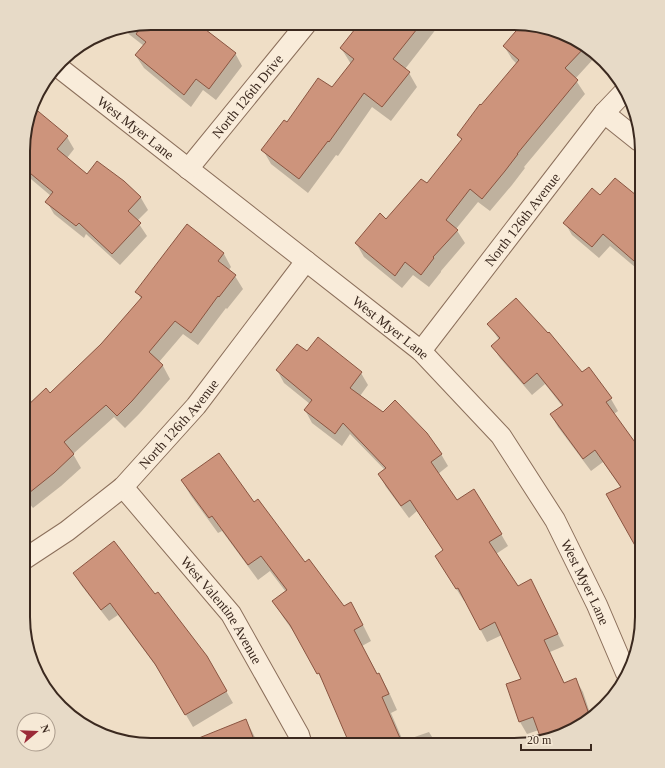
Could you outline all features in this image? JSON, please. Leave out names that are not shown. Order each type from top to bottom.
[{"type":"street","name":"North 126th Drive","points":[[188,169],[301,30]]},
{"type":"street","name":"West Myer Lane","points":[[61,70],[421,351],[501,436],[555,520],[597,605],[624,668]]},
{"type":"street","name":"North 126th Avenue","points":[[421,351],[604,113],[621,95]]},
{"type":"street","points":[[604,113],[634,136]]},
{"type":"street","name":"North 126th Avenue","points":[[30,555],[67,531],[123,487],[196,406],[306,261]]},
{"type":"street","name":"West Valentine Avenue","points":[[123,487],[231,614],[295,728],[299,738]]},
{"type":"building","points":[[151,30],[206,30],[236,53],[209,89],[196,79],[184,95],[135,55],[146,42],[136,34],[138,31]]},
{"type":"building","points":[[354,30],[416,30],[393,59],[410,72],[382,107],[364,93],[329,142],[328,141],[299,179],[261,150],[284,120],[287,122],[318,78],[332,87],[354,59],[340,48]]},
{"type":"building","points":[[517,30],[545,34],[568,42],[582,51],[565,68],[578,80],[482,199],[470,189],[446,220],[458,230],[433,257],[434,258],[421,275],[405,262],[395,276],[355,243],[380,213],[386,219],[421,179],[427,183],[462,139],[457,135],[480,104],[481,105],[519,60],[503,46]]},
{"type":"building","points":[[37,110],[68,136],[57,149],[87,174],[97,161],[124,181],[141,197],[128,211],[141,223],[112,254],[79,223],[76,226],[45,202],[53,192],[30,173],[31,135]]},
{"type":"building","points":[[615,178],[635,194],[635,262],[603,234],[592,247],[563,223],[592,188],[600,195]]},
{"type":"building","points":[[187,224],[224,253],[218,261],[236,275],[219,297],[218,296],[191,333],[175,321],[149,352],[163,365],[117,416],[106,405],[64,442],[74,454],[54,473],[30,492],[30,403],[46,388],[50,393],[101,344],[142,297],[135,292]]},
{"type":"building","points":[[516,298],[548,333],[549,332],[582,372],[589,367],[612,398],[606,402],[635,442],[635,546],[606,494],[621,487],[595,450],[583,459],[550,414],[563,405],[537,373],[524,384],[491,346],[500,338],[487,324]]},
{"type":"building","points":[[318,337],[362,372],[350,388],[383,412],[395,400],[427,433],[442,454],[431,462],[457,500],[474,489],[502,534],[489,542],[518,586],[531,579],[558,634],[544,640],[564,683],[576,678],[588,712],[581,718],[560,729],[540,736],[533,717],[519,722],[506,684],[521,679],[495,622],[480,630],[458,588],[456,589],[435,556],[443,550],[410,500],[401,506],[378,474],[386,468],[343,423],[335,434],[304,410],[312,400],[276,370],[297,344],[307,351]]},
{"type":"building","points":[[219,453],[254,502],[258,499],[305,562],[309,559],[344,606],[351,602],[363,625],[354,630],[377,674],[379,673],[389,694],[382,697],[400,738],[347,738],[319,673],[317,674],[290,625],[272,601],[287,590],[261,556],[248,565],[212,516],[209,518],[181,480]]},
{"type":"building","points":[[114,541],[155,594],[158,592],[207,656],[227,691],[185,715],[155,664],[110,603],[101,610],[73,573]]},
{"type":"building","points":[[246,719],[253,738],[199,738]]}]
